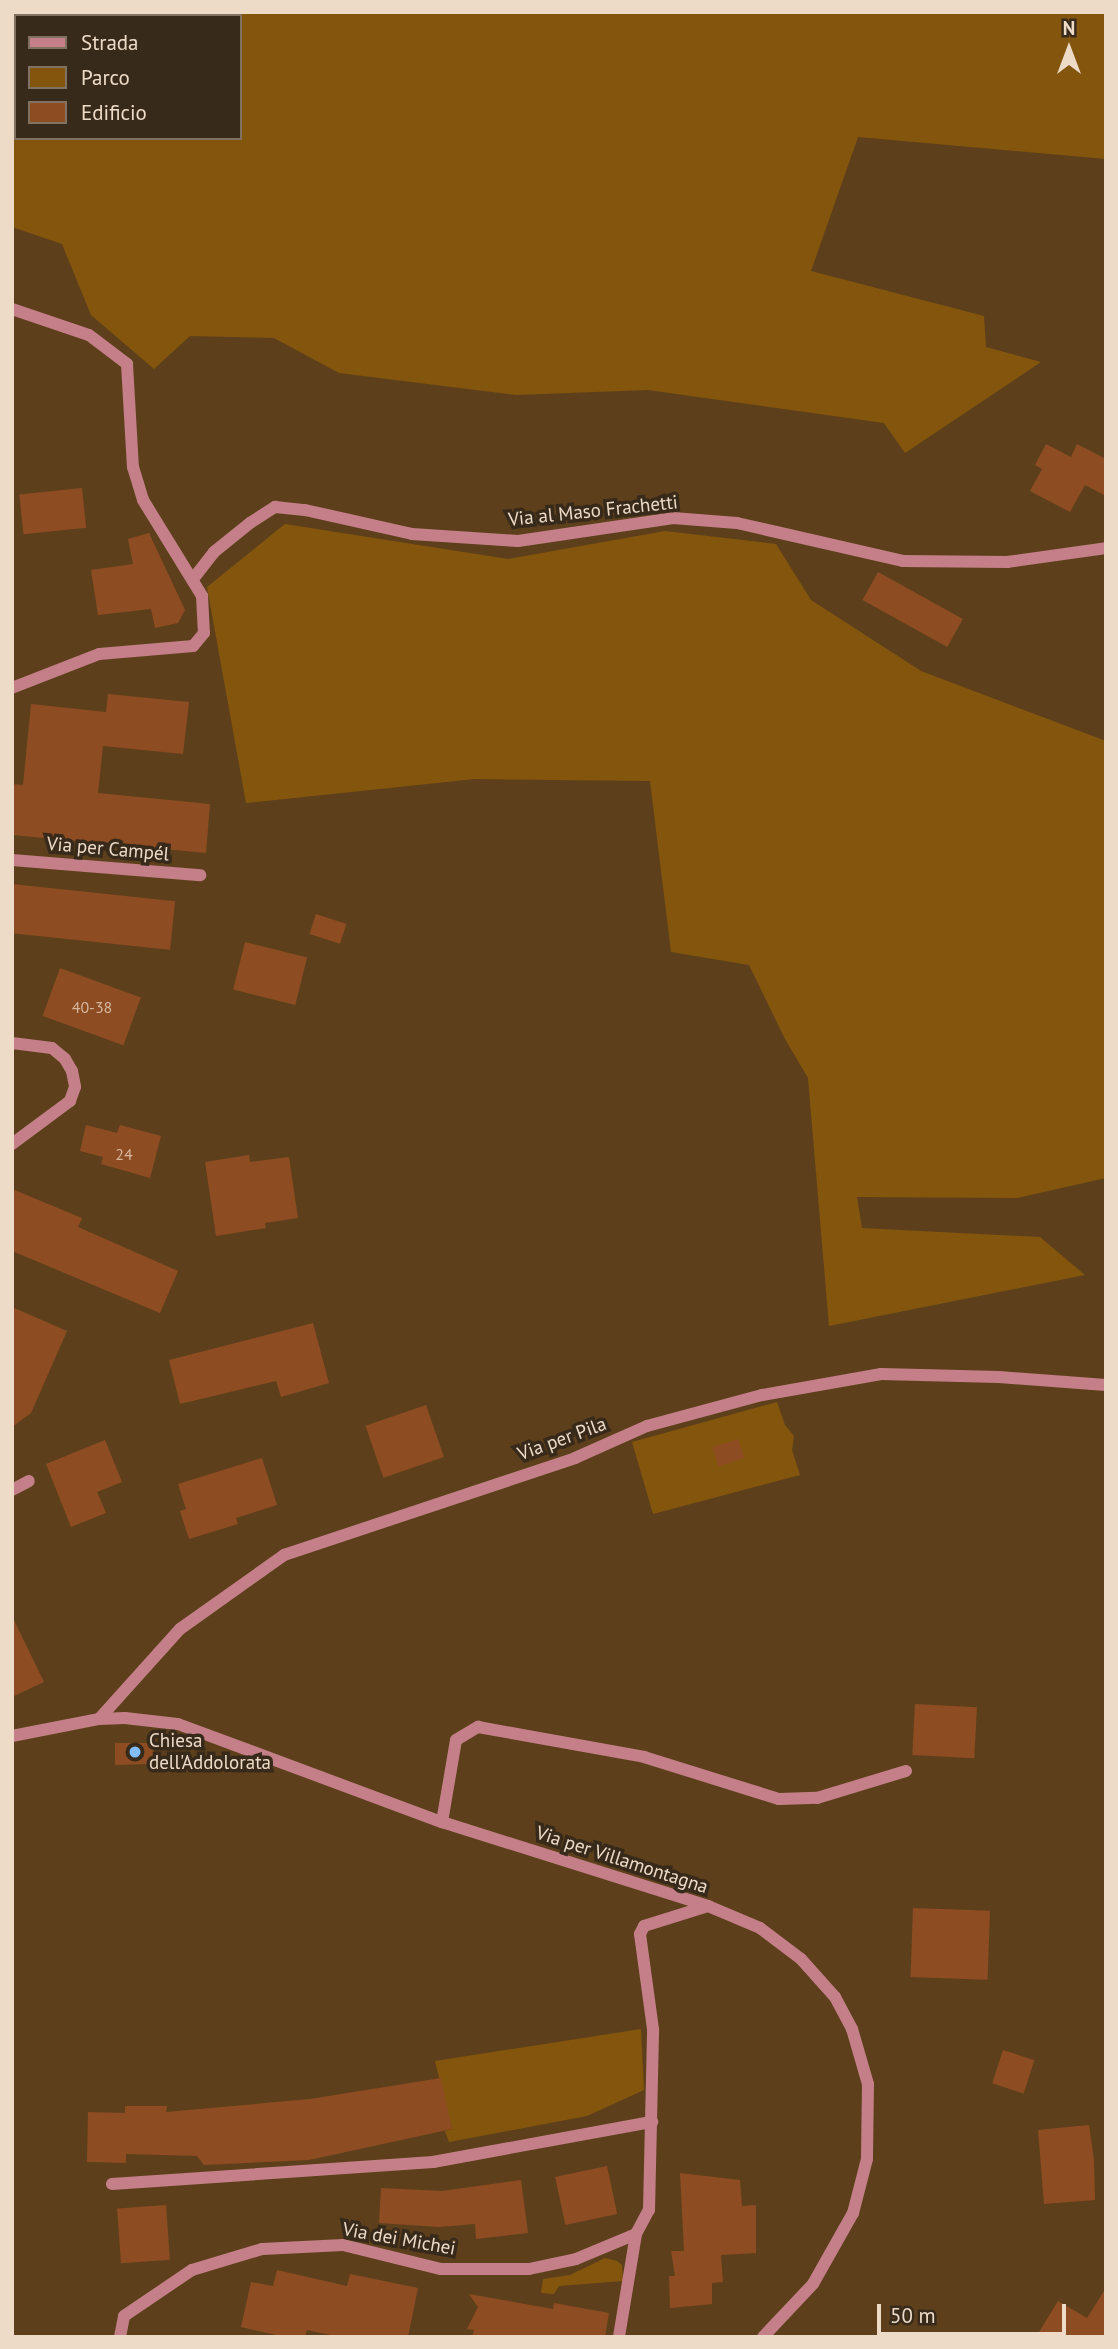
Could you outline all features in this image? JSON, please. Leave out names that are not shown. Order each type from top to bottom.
[{"type":"street","points":[[12,309],[89,335],[127,364],[133,467],[143,500],[202,596],[204,633],[193,646],[99,654],[12,688]]},
{"type":"street","name":"Via al Maso Frachetti","points":[[193,579],[214,552],[275,507],[304,510],[412,534],[518,541],[673,519],[737,523],[903,561],[1007,562],[1106,548]]},
{"type":"street","name":"Via per Campél","points":[[12,860],[200,875]]},
{"type":"street","points":[[12,1043],[52,1048],[65,1059],[72,1071],[75,1087],[70,1101],[12,1144]]},
{"type":"street","name":"Via per Pila","points":[[99,1719],[180,1629],[285,1555],[575,1458],[647,1426],[762,1395],[881,1374],[999,1377],[1106,1385]]},
{"type":"street","points":[[12,1490],[29,1481]]},
{"type":"street","name":"Via per Villamontagna","points":[[12,1736],[99,1719],[125,1718],[178,1724],[442,1822],[708,1906],[760,1928],[801,1959],[835,1997],[852,2029],[868,2084],[867,2159],[853,2213],[813,2284],[763,2337]]},
{"type":"street","points":[[442,1822],[456,1740],[478,1727],[644,1758],[779,1799],[817,1798],[906,1771]]},
{"type":"street","points":[[620,2337],[636,2234],[649,2210],[653,2029],[640,1934],[644,1926],[708,1906]]},
{"type":"street","points":[[112,2184],[433,2162],[652,2122]]},
{"type":"street","name":"Via dei Michei","points":[[120,2337],[124,2316],[192,2270],[262,2249],[343,2245],[441,2269],[529,2269],[576,2259],[636,2234]]},
{"type":"green space","points":[[12,12],[1106,12],[1106,159],[858,137],[811,271],[984,316],[986,347],[1041,362],[905,453],[884,423],[648,390],[516,395],[339,373],[274,338],[190,336],[154,369],[91,315],[62,244],[12,227]]},
{"type":"green space","points":[[285,524],[508,559],[665,531],[776,544],[811,600],[921,671],[1106,741],[1106,1178],[1017,1198],[857,1197],[862,1228],[1040,1237],[1085,1275],[829,1326],[808,1078],[785,1039],[749,965],[671,952],[650,781],[475,779],[246,803],[207,587]]},
{"type":"green space","points":[[777,1402],[785,1425],[794,1436],[792,1450],[800,1475],[653,1514],[632,1442]]},
{"type":"green space","points":[[641,2029],[644,2090],[587,2116],[449,2142],[445,2131],[452,2129],[435,2061]]},
{"type":"green space","points":[[605,2258],[622,2265],[623,2281],[559,2286],[554,2294],[541,2293],[543,2279],[570,2275]]},
{"type":"building","points":[[1046,444],[1071,457],[1077,444],[1106,459],[1106,496],[1085,485],[1070,512],[1030,491],[1042,469],[1035,465]]},
{"type":"building","points":[[82,488],[86,528],[24,534],[19,495]]},
{"type":"building","points":[[149,533],[185,610],[178,623],[155,628],[151,609],[98,615],[91,570],[133,564],[128,539]]},
{"type":"building","points":[[878,572],[963,619],[947,647],[862,600]]},
{"type":"building","points":[[108,694],[189,702],[183,754],[103,746],[98,793],[210,804],[206,853],[12,835],[12,784],[23,785],[31,704],[106,712]]},
{"type":"building","points":[[12,884],[175,901],[170,950],[12,933]]},
{"type":"building","points":[[316,914],[346,924],[340,944],[310,934]]},
{"type":"building","points":[[245,942],[307,957],[295,1005],[233,990]]},
{"type":"building","points":[[60,968],[141,997],[123,1045],[43,1016]]},
{"type":"building","points":[[86,1125],[117,1133],[120,1125],[161,1136],[150,1178],[101,1164],[103,1157],[80,1151]]},
{"type":"building","points":[[249,1155],[250,1162],[289,1157],[298,1218],[265,1223],[266,1228],[216,1236],[205,1162]]},
{"type":"building","points":[[12,1189],[82,1218],[78,1227],[178,1271],[160,1313],[12,1251]]},
{"type":"building","points":[[12,1307],[67,1331],[31,1413],[12,1427]]},
{"type":"building","points":[[313,1323],[329,1383],[281,1397],[276,1381],[180,1404],[169,1360]]},
{"type":"building","points":[[426,1405],[444,1457],[383,1478],[365,1426]]},
{"type":"building","points":[[738,1439],[744,1458],[719,1466],[712,1447]]},
{"type":"building","points":[[105,1440],[122,1482],[97,1492],[106,1513],[71,1527],[46,1464]]},
{"type":"building","points":[[262,1458],[277,1505],[236,1518],[238,1524],[189,1539],[180,1511],[186,1509],[178,1484]]},
{"type":"building","points":[[12,1616],[44,1682],[12,1697]]},
{"type":"building","points":[[915,1704],[977,1707],[974,1758],[912,1755]]},
{"type":"building","name":"Chiesa dell'Addolorata","points":[[115,1743],[147,1743],[154,1747],[154,1758],[147,1764],[115,1765]]},
{"type":"building","points":[[913,1908],[990,1911],[988,1980],[911,1977]]},
{"type":"building","points":[[1003,2050],[1034,2060],[1024,2093],[992,2083]]},
{"type":"building","points":[[441,2078],[452,2129],[309,2160],[204,2165],[197,2156],[126,2154],[126,2163],[87,2162],[88,2112],[125,2113],[125,2106],[167,2106],[166,2112],[310,2099]]},
{"type":"building","points":[[1089,2125],[1094,2160],[1095,2200],[1044,2204],[1038,2130]]},
{"type":"building","points":[[607,2166],[617,2214],[565,2225],[555,2177]]},
{"type":"building","points":[[680,2173],[740,2180],[742,2206],[756,2205],[756,2253],[721,2255],[723,2282],[712,2283],[712,2304],[670,2308],[669,2276],[675,2276],[671,2251],[684,2251]]},
{"type":"building","points":[[521,2180],[528,2233],[476,2239],[475,2224],[439,2227],[379,2223],[381,2188],[442,2191]]},
{"type":"building","points":[[166,2205],[170,2260],[121,2263],[117,2208]]},
{"type":"building","points":[[277,2270],[347,2286],[350,2274],[418,2288],[408,2337],[340,2337],[307,2330],[305,2337],[285,2337],[241,2327],[251,2282],[273,2286]]},
{"type":"building","points":[[1106,2288],[1106,2337],[1036,2337],[1058,2301],[1087,2318]]},
{"type":"building","points":[[469,2294],[553,2309],[554,2303],[609,2313],[605,2337],[472,2337],[474,2330],[467,2329],[478,2307]]},
{"type":"place","name":"Chiesa dell'Addolorata","points":[[135,1752]]}]
